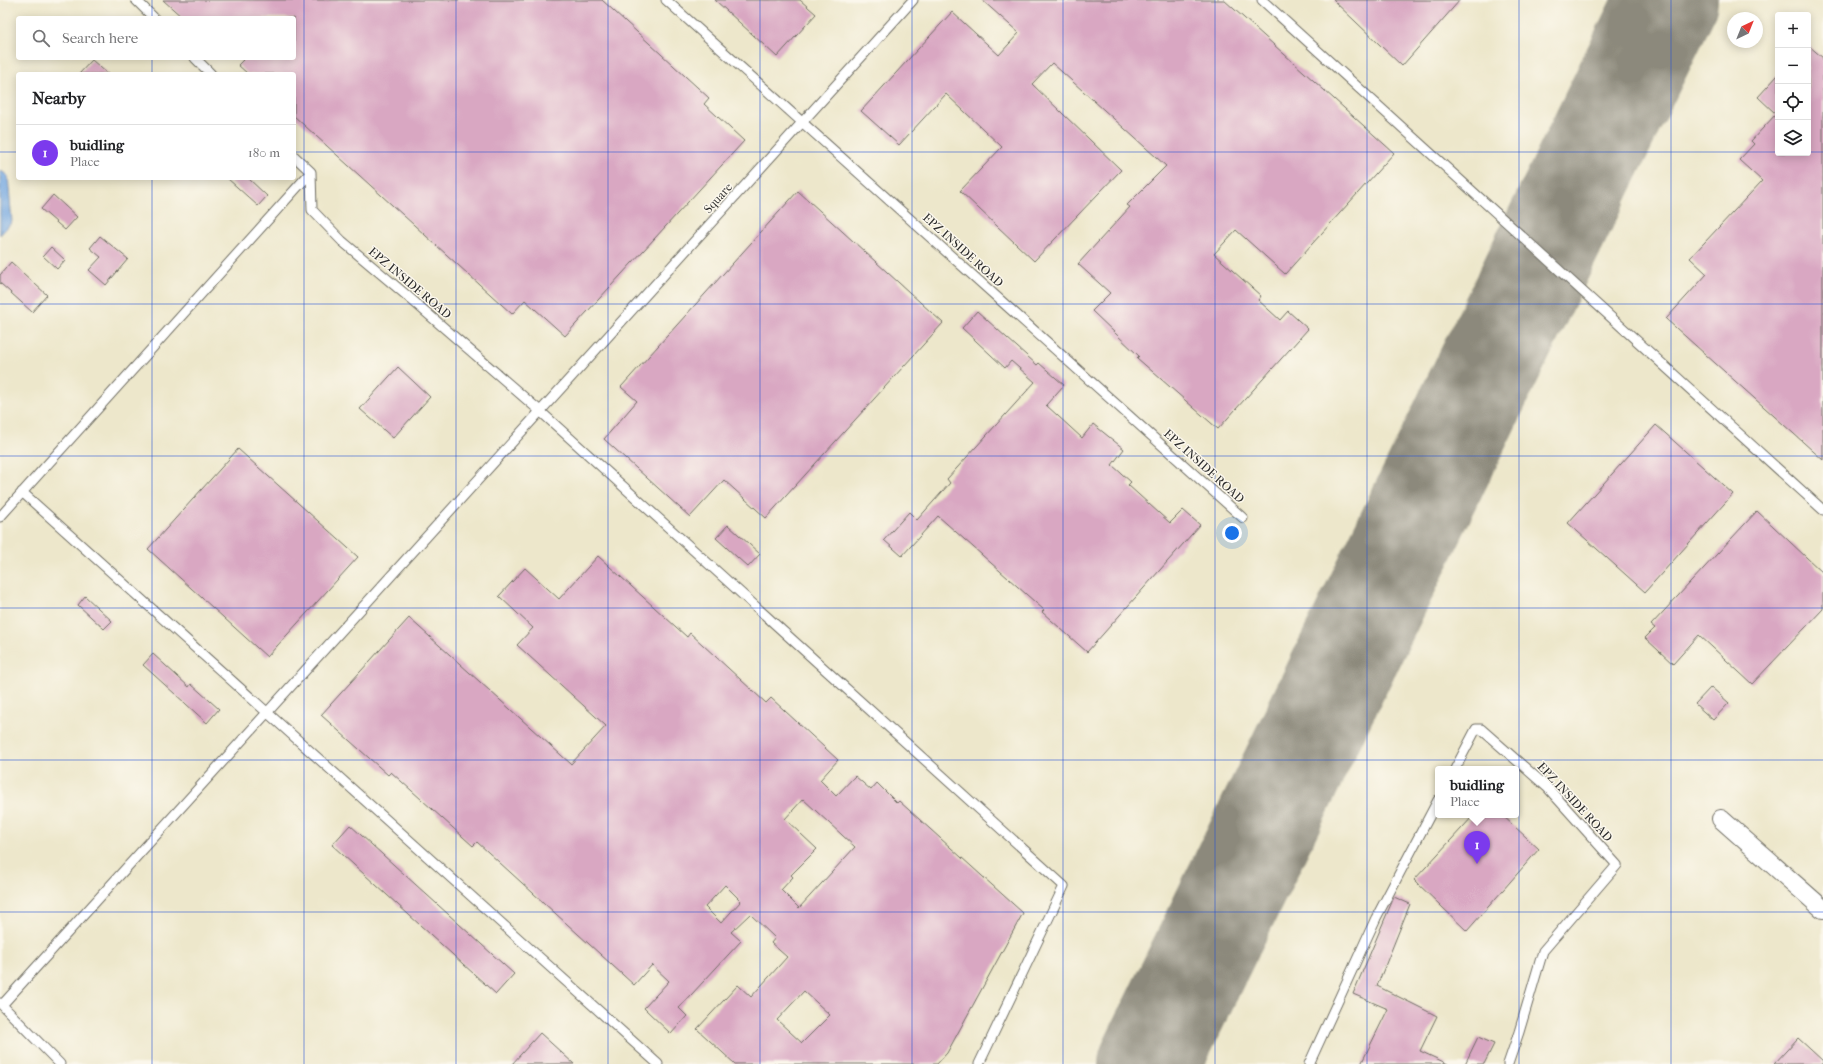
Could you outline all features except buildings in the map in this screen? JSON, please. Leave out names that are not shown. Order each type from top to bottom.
[{"type":"street","points":[[1721,819],[1823,909]]},
{"type":"lane","points":[[136,0],[152,16]]},
{"type":"lane","name":"EPZ INSIDE ROAD","points":[[666,0],[1243,518]]},
{"type":"lane","name":"Square","points":[[1,1004],[268,712],[913,0]]},
{"type":"lane","points":[[1262,0],[1823,510]]},
{"type":"lane","points":[[197,60],[209,72]]},
{"type":"lane","points":[[0,517],[311,172],[296,158]]},
{"type":"lane","name":"EPZ INSIDE ROAD","points":[[311,172],[312,210],[337,236],[540,411],[1064,886],[979,1064]]},
{"type":"lane","points":[[22,492],[658,1064]]},
{"type":"lane","name":"EPZ INSIDE ROAD","points":[[1457,766],[1476,729],[1481,729],[1547,787],[1617,865],[1543,951],[1508,1064]]},
{"type":"lane","points":[[1309,1064],[1376,918],[1435,806]]},
{"type":"lane","points":[[1,1004],[60,1064]]},
{"type":"water","points":[[0,170],[8,176],[12,222],[0,235]]},
{"type":"runway","points":[[1149,1064],[1667,0]]},
{"type":"place","name":"buidling","points":[[1477,864]]}]
